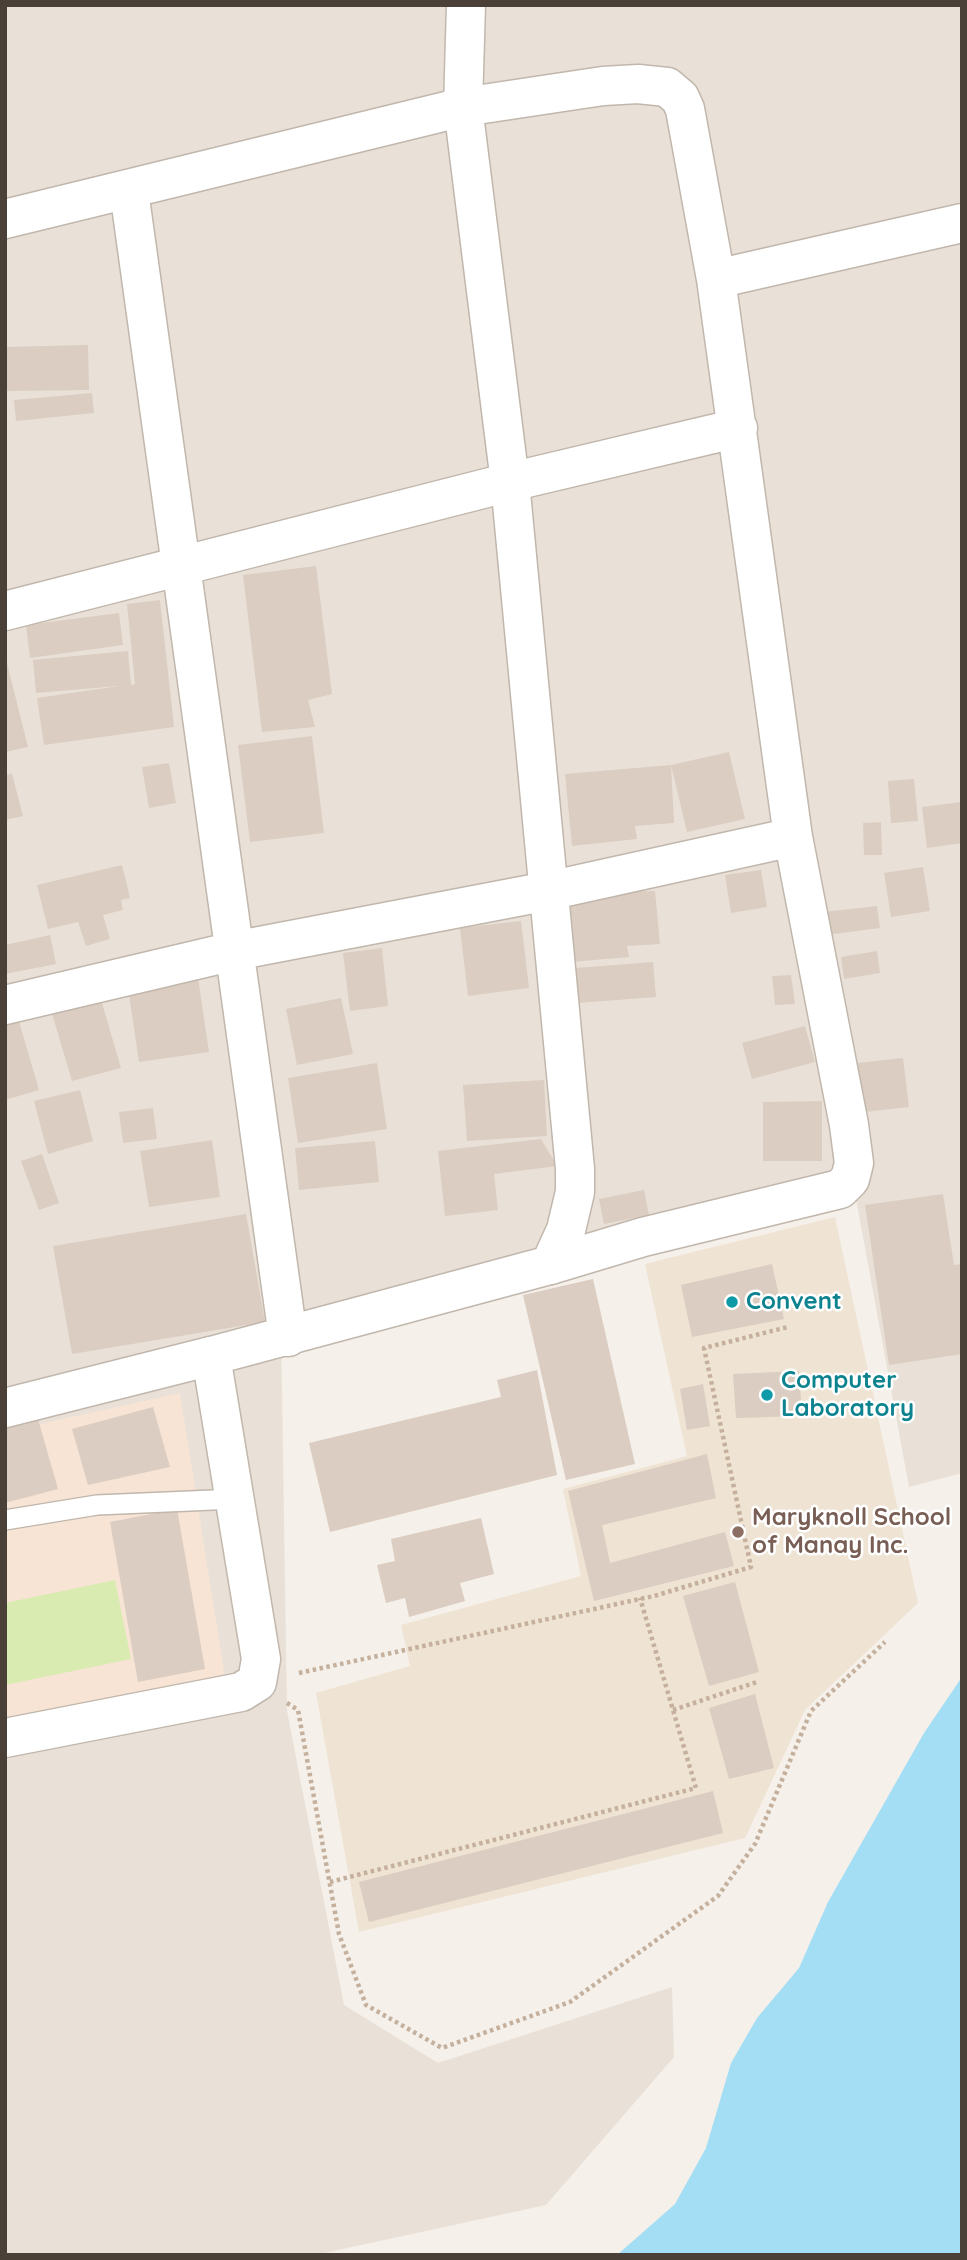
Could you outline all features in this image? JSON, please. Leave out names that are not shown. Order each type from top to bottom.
[{"type":"street","points":[[466,5],[463,107],[510,482],[575,1182],[566,1230],[550,1265]]},
{"type":"street","points":[[5,219],[129,191],[463,107],[603,86],[658,85],[673,91],[685,109],[716,279],[793,837],[854,1154],[850,1179],[840,1189],[643,1237],[288,1337],[5,1408]]},
{"type":"street","points":[[129,191],[288,1337]]},
{"type":"street","points":[[716,279],[962,223]]},
{"type":"street","points":[[5,611],[510,482],[738,428]]},
{"type":"street","points":[[5,1005],[234,951],[548,891],[793,837]]},
{"type":"street","points":[[5,1738],[241,1692],[257,1682],[261,1659],[211,1356]]},
{"type":"lane","points":[[5,1520],[97,1505],[236,1499]]},
{"type":"path","points":[[257,1682],[640,1598],[751,1567],[704,1348],[788,1327]]},
{"type":"path","points":[[330,1882],[696,1788],[640,1598]]},
{"type":"path","points":[[257,1682],[298,1710],[339,1934],[366,2005],[442,2048],[570,2002],[718,1896],[755,1844],[811,1712],[886,1642]]},
{"type":"path","points":[[673,1710],[757,1682]]},
{"type":"shaded area","points":[[5,5],[962,5],[962,1473],[909,1487],[856,1199],[281,1326],[287,1711],[344,2005],[438,2063],[672,1987],[674,2057],[546,2205],[315,2255],[5,2255]]},
{"type":"shaded area","name":"Maryknoll School of Manay Inc.","points":[[835,1217],[918,1603],[805,1710],[745,1838],[359,1932],[316,1693],[410,1666],[401,1625],[581,1576],[563,1489],[687,1456],[645,1264]]},
{"type":"shaded area","points":[[180,1393],[225,1678],[5,1721],[5,1432]]},
{"type":"green space","points":[[115,1580],[131,1659],[5,1685],[5,1603]]},
{"type":"water","points":[[962,1677],[962,2255],[617,2255],[675,2204],[706,2148],[731,2063],[757,2018],[799,1968],[828,1902],[924,1733]]},
{"type":"building","points":[[88,345],[89,390],[5,391],[5,347]]},
{"type":"building","points":[[92,393],[94,413],[16,421],[14,400]]},
{"type":"building","points":[[316,566],[332,694],[308,700],[315,727],[262,732],[243,575]]},
{"type":"building","points":[[160,600],[174,727],[44,745],[37,698],[119,686],[36,693],[33,660],[128,651],[131,685],[135,684],[127,604]]},
{"type":"building","points":[[119,613],[123,645],[30,658],[26,625]]},
{"type":"building","points":[[5,655],[28,747],[5,752]]},
{"type":"building","points":[[312,736],[324,833],[250,842],[238,745]]},
{"type":"building","points":[[729,752],[745,819],[687,832],[671,765]]},
{"type":"building","points":[[169,763],[176,803],[149,808],[142,767]]},
{"type":"building","points":[[671,765],[674,823],[635,826],[637,839],[572,846],[565,774]]},
{"type":"building","points":[[12,774],[23,816],[5,820],[5,775]]},
{"type":"building","points":[[914,779],[918,821],[891,823],[888,781]]},
{"type":"building","points":[[962,802],[962,843],[927,848],[922,807]]},
{"type":"building","points":[[881,822],[882,855],[864,855],[863,823]]},
{"type":"building","points":[[122,865],[130,898],[121,900],[123,910],[103,915],[110,939],[86,946],[78,922],[48,929],[37,885]]},
{"type":"building","points":[[923,867],[930,911],[891,917],[884,873]]},
{"type":"building","points":[[761,870],[767,907],[731,913],[725,875]]},
{"type":"building","points":[[655,891],[660,944],[627,946],[629,957],[571,962],[565,892]]},
{"type":"building","points":[[877,906],[880,928],[826,935],[824,912]]},
{"type":"building","points":[[521,921],[529,988],[468,996],[460,928]]},
{"type":"building","points":[[50,935],[56,964],[5,974],[5,945]]},
{"type":"building","points":[[382,948],[388,1006],[350,1011],[343,953]]},
{"type":"building","points":[[877,951],[880,973],[844,979],[841,957]]},
{"type":"building","points":[[653,962],[656,997],[578,1003],[575,968]]},
{"type":"building","points":[[791,975],[795,1004],[775,1005],[772,976]]},
{"type":"building","points":[[198,978],[209,1052],[139,1062],[128,988]]},
{"type":"building","points":[[99,993],[121,1068],[72,1081],[50,1007]]},
{"type":"building","points":[[341,998],[353,1054],[297,1065],[286,1009]]},
{"type":"building","points":[[18,1018],[39,1090],[5,1100],[5,1022]]},
{"type":"building","points":[[805,1026],[815,1062],[752,1079],[742,1043]]},
{"type":"building","points":[[903,1058],[909,1107],[855,1113],[849,1064]]},
{"type":"building","points":[[377,1063],[387,1129],[298,1143],[288,1078]]},
{"type":"building","points":[[544,1080],[547,1136],[467,1141],[463,1085]]},
{"type":"building","points":[[80,1090],[93,1141],[48,1154],[34,1101]]},
{"type":"building","points":[[822,1101],[822,1161],[763,1161],[763,1102]]},
{"type":"building","points":[[153,1108],[157,1139],[123,1143],[119,1112]]},
{"type":"building","points":[[541,1139],[557,1166],[494,1174],[498,1210],[445,1216],[438,1151]]},
{"type":"building","points":[[212,1140],[220,1197],[149,1207],[140,1151]]},
{"type":"building","points":[[375,1141],[379,1182],[299,1190],[295,1148]]},
{"type":"building","points":[[42,1154],[59,1203],[39,1210],[21,1161]]},
{"type":"building","points":[[644,1190],[649,1215],[604,1224],[599,1199]]},
{"type":"building","points":[[943,1194],[954,1265],[962,1264],[962,1354],[889,1365],[865,1205]]},
{"type":"building","points":[[246,1214],[265,1322],[72,1354],[53,1246]]},
{"type":"building","name":"Convent","points":[[772,1264],[784,1319],[692,1337],[681,1285]]},
{"type":"building","points":[[593,1279],[635,1464],[566,1480],[523,1295]]},
{"type":"building","points":[[537,1370],[557,1475],[330,1532],[309,1443],[501,1397],[497,1380]]},
{"type":"building","name":"Computer Laboratory","points":[[799,1371],[802,1416],[736,1418],[733,1374]]},
{"type":"building","points":[[703,1384],[710,1426],[687,1430],[680,1389]]},
{"type":"building","points":[[153,1407],[170,1467],[88,1485],[72,1429]]},
{"type":"building","points":[[38,1419],[58,1489],[5,1503],[5,1428]]},
{"type":"building","points":[[707,1454],[716,1498],[602,1525],[610,1563],[725,1532],[734,1566],[594,1601],[568,1491]]},
{"type":"building","points":[[177,1509],[205,1669],[138,1682],[110,1522]]},
{"type":"building","points":[[481,1518],[494,1574],[460,1583],[465,1601],[409,1617],[405,1598],[386,1603],[377,1565],[395,1561],[391,1539]]},
{"type":"building","points":[[735,1582],[759,1672],[709,1686],[683,1596]]},
{"type":"building","points":[[755,1694],[774,1768],[729,1779],[709,1708]]},
{"type":"building","points":[[713,1791],[723,1833],[369,1922],[359,1882]]},
{"type":"place","name":"Convent","points":[[732,1302]]},
{"type":"place","name":"Computer Laboratory","points":[[767,1395]]},
{"type":"place","name":"Maryknoll School of Manay Inc.","points":[[738,1532]]}]
